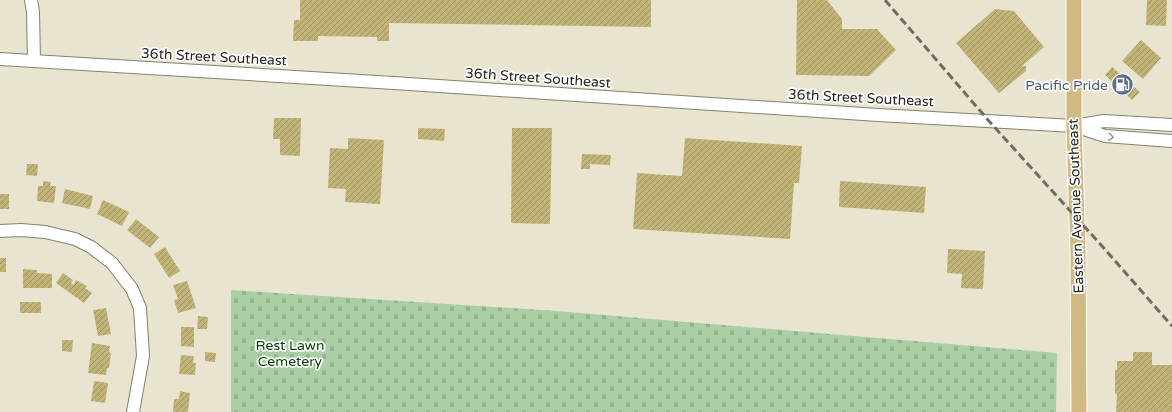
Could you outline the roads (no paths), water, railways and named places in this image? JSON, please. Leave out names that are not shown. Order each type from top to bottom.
[{"type":"main road","name":"Eastern Avenue Southeast","points":[[1074,0],[1074,126],[1078,246],[1080,412]]},
{"type":"street","points":[[31,0],[33,12],[34,61]]},
{"type":"street","name":"36th Street Southeast","points":[[0,59],[1074,126],[1104,121],[1172,125]]},
{"type":"street","name":"36th Street Southeast","points":[[1074,126],[1105,136],[1172,141]]},
{"type":"street","points":[[0,230],[45,232],[74,240],[91,247],[112,263],[132,289],[140,308],[143,356],[133,412]]},
{"type":"railway","points":[[885,0],[988,120],[1172,326]]},
{"type":"place","name":"Pacific Pride","points":[[1123,85]]},
{"type":"park label","name":"Rest Lawn Cemetery","points":[[290,354]]}]
